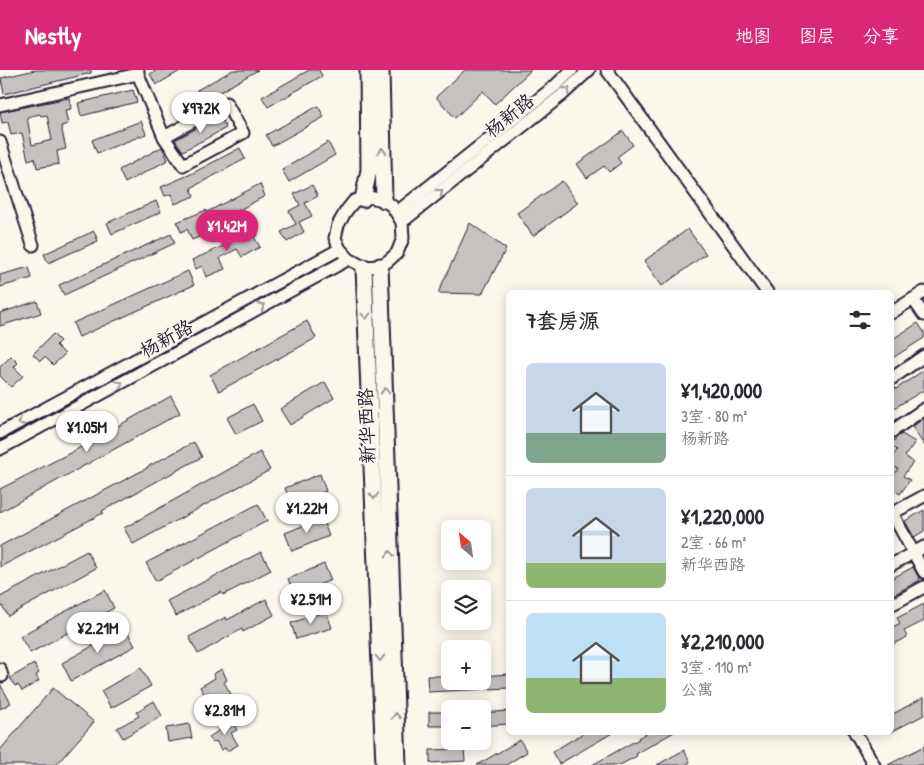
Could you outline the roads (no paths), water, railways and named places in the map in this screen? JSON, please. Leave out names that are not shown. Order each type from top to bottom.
[{"type":"main road","points":[[363,199],[370,170],[368,70]]},
{"type":"main road","points":[[381,70],[384,200]]},
{"type":"main road","name":"新华西路","points":[[380,266],[398,765]]},
{"type":"main road","name":"新华西路","points":[[364,267],[384,765]]},
{"type":"street","name":"杨新路","points":[[400,217],[572,70]]},
{"type":"street","name":"杨新路","points":[[400,217],[562,95],[589,70]]},
{"type":"street","points":[[607,70],[767,290]]},
{"type":"street","points":[[0,106],[138,72],[164,137],[183,166],[243,132],[226,103],[164,137]]},
{"type":"street","points":[[0,142],[32,245]]},
{"type":"street","points":[[368,197],[384,200],[400,217],[403,238],[397,253],[388,262],[380,266],[364,267],[349,259],[340,249],[335,238],[338,225],[354,201],[368,197]]},
{"type":"street","name":"杨新路","points":[[0,433],[340,249]]},
{"type":"street","name":"杨新路","points":[[0,449],[349,259]]},
{"type":"street","points":[[894,311],[924,292]]},
{"type":"street","points":[[913,299],[924,315]]},
{"type":"street","points":[[894,377],[924,356]]},
{"type":"street","points":[[894,430],[924,409]]},
{"type":"street","points":[[894,513],[924,496]]},
{"type":"street","points":[[894,518],[924,572]]},
{"type":"street","points":[[894,564],[924,547]]},
{"type":"street","points":[[894,603],[924,587]]},
{"type":"street","points":[[857,735],[874,765]]}]
